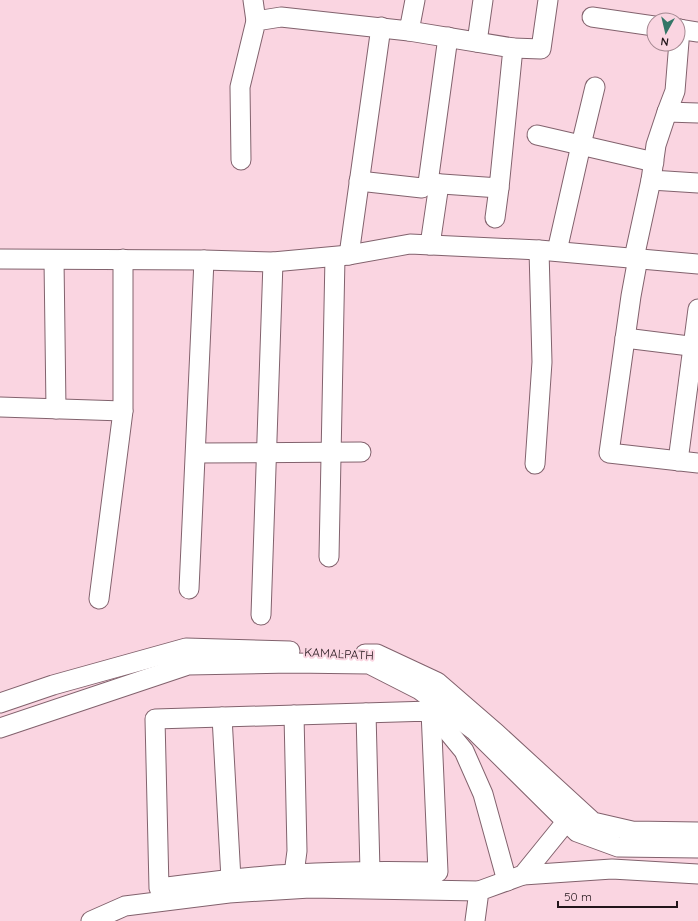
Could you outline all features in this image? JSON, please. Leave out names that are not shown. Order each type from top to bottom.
[{"type":"street","points":[[241,160],[240,87],[256,21],[253,0]]},
{"type":"street","points":[[409,31],[415,0]]},
{"type":"street","points":[[477,42],[483,0]]},
{"type":"street","points":[[256,21],[281,17],[382,27],[513,48],[540,49],[548,0]]},
{"type":"street","points":[[592,17],[646,25]]},
{"type":"street","points":[[329,557],[331,452],[342,256],[359,181],[382,27]]},
{"type":"street","points":[[430,245],[434,183],[448,37]]},
{"type":"street","points":[[495,218],[513,48]]},
{"type":"street","points":[[681,52],[675,91],[666,112],[656,146],[636,258],[609,453],[698,463]]},
{"type":"street","points":[[535,464],[548,251],[581,145],[595,87]]},
{"type":"street","points":[[666,112],[698,113]]},
{"type":"street","points":[[537,135],[581,145],[652,171],[698,183]]},
{"type":"street","points":[[359,181],[422,188],[434,183],[499,188]]},
{"type":"street","points":[[0,259],[204,260],[273,262],[342,256],[410,244],[548,251],[698,264]]},
{"type":"street","points":[[54,260],[56,409]]},
{"type":"street","points":[[99,599],[123,411],[123,260]]},
{"type":"street","points":[[189,588],[204,260]]},
{"type":"street","points":[[261,615],[273,262]]},
{"type":"street","points":[[678,461],[696,346],[698,309]]},
{"type":"street","points":[[625,338],[696,346]]},
{"type":"street","points":[[0,407],[123,411]]},
{"type":"street","points":[[196,453],[361,452]]},
{"type":"street","name":"KAMALPATH","points":[[0,704],[53,685],[186,648],[377,654],[437,682],[497,734],[593,822],[632,831],[698,832]]},
{"type":"street","points":[[0,728],[188,665],[291,663],[369,664],[420,690],[474,730],[577,832],[618,847],[698,848]]},
{"type":"street","points":[[431,711],[438,872],[370,871],[294,874],[231,879],[159,888],[155,719],[431,711]]},
{"type":"street","points":[[431,711],[464,751],[483,794],[515,878]]},
{"type":"street","points":[[366,713],[370,871]]},
{"type":"street","points":[[294,715],[297,851],[294,874]]},
{"type":"street","points":[[222,717],[231,879]]},
{"type":"street","points":[[515,878],[566,822]]},
{"type":"street","points":[[91,921],[125,906],[229,893],[310,888],[479,891],[515,878],[612,869],[698,874]]},
{"type":"street","points":[[475,921],[479,891]]}]
